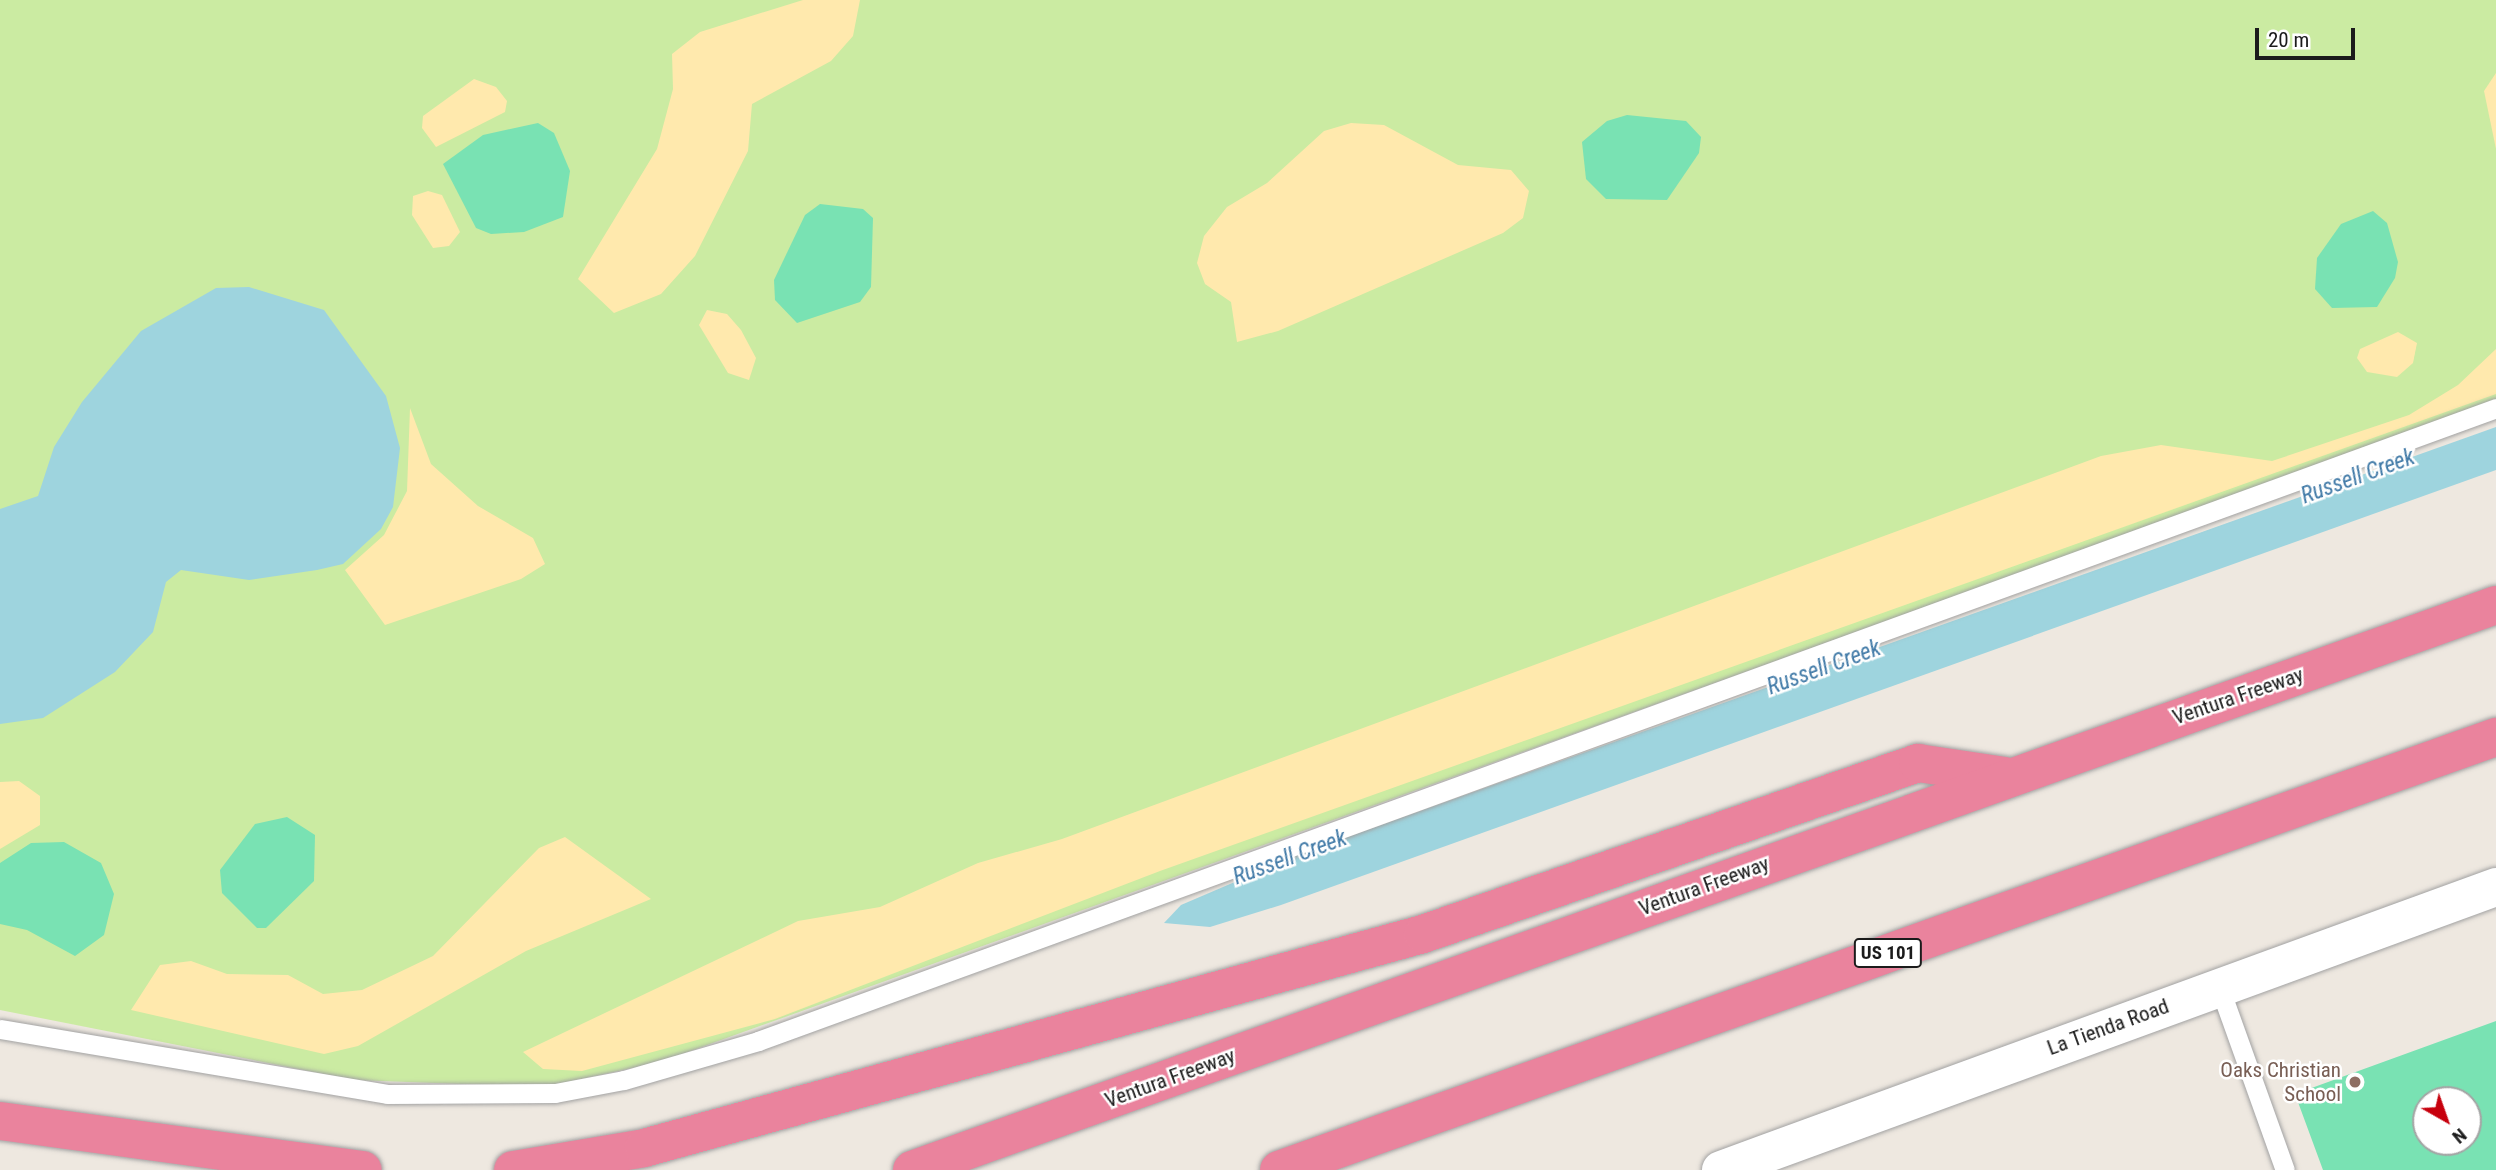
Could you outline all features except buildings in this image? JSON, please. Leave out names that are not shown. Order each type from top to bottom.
[{"type":"highway","name":"Ventura Freeway","points":[[912,1170],[2496,605]]},
{"type":"highway","name":"US 101","points":[[1279,1170],[2496,737]]},
{"type":"highway","points":[[513,1170],[644,1147],[1423,934],[1918,763],[2010,777]]},
{"type":"highway","points":[[0,1121],[363,1170]]},
{"type":"highway","points":[[1347,1170],[1378,1135]]},
{"type":"street","name":"La Tienda Road","points":[[1721,1170],[2496,887]]},
{"type":"lane","points":[[0,1029],[387,1094],[555,1093],[624,1080],[758,1041],[2496,408]]},
{"type":"lane","points":[[2220,986],[2285,1170]]},
{"type":"green space","points":[[0,0],[2496,0],[2496,402],[660,1062],[544,1087],[354,1080],[0,1010]]},
{"type":"green space","points":[[1627,115],[1686,121],[1701,137],[1699,153],[1667,200],[1606,199],[1586,179],[1582,142],[1607,121]]},
{"type":"green space","points":[[538,123],[554,133],[570,171],[563,217],[524,232],[491,234],[476,228],[443,164],[483,135]]},
{"type":"green space","points":[[820,204],[863,209],[873,218],[871,287],[860,302],[797,323],[775,300],[774,280],[805,215]]},
{"type":"green space","points":[[2373,211],[2387,223],[2398,262],[2395,278],[2377,307],[2332,308],[2315,289],[2317,258],[2341,224]]},
{"type":"green space","points":[[287,817],[315,835],[314,881],[266,928],[257,928],[222,893],[220,870],[255,824]]},
{"type":"green space","points":[[64,842],[101,863],[114,894],[104,935],[75,956],[27,930],[0,924],[0,863],[31,843]]},
{"type":"green space","points":[[2496,1021],[2496,1170],[2323,1170],[2295,1094]]},
{"type":"sand","points":[[803,0],[860,0],[853,36],[831,61],[752,104],[748,151],[695,256],[661,294],[614,313],[578,279],[657,149],[673,89],[672,54],[700,32]]},
{"type":"sand","points":[[2496,73],[2496,149],[2484,91]]},
{"type":"sand","points":[[474,79],[496,87],[507,101],[505,112],[436,147],[422,128],[423,116]]},
{"type":"sand","points":[[1351,123],[1384,125],[1458,165],[1511,170],[1529,191],[1523,218],[1503,233],[1278,331],[1237,342],[1231,302],[1205,284],[1197,263],[1204,236],[1227,207],[1267,183],[1324,131]]},
{"type":"sand","points":[[428,191],[442,195],[460,232],[449,246],[433,248],[412,215],[413,196]]},
{"type":"sand","points":[[707,310],[727,314],[741,330],[756,358],[749,380],[728,373],[699,325]]},
{"type":"sand","points":[[2398,332],[2417,343],[2413,363],[2397,377],[2367,372],[2357,358],[2360,349]]},
{"type":"sand","points":[[2496,349],[2496,394],[1160,871],[775,1019],[582,1071],[543,1069],[523,1052],[798,921],[880,907],[978,863],[1062,839],[2101,456],[2161,445],[2272,461],[2409,415],[2458,385]]},
{"type":"sand","points":[[410,408],[431,464],[478,506],[533,538],[545,564],[521,579],[385,625],[345,570],[384,535],[407,491]]},
{"type":"sand","points":[[19,781],[40,796],[40,825],[0,849],[0,782]]},
{"type":"sand","points":[[565,837],[651,899],[526,951],[358,1046],[324,1054],[131,1010],[160,965],[191,961],[227,974],[288,975],[323,994],[362,990],[433,956],[539,848]]},
{"type":"water","points":[[249,287],[324,310],[386,396],[400,448],[393,507],[381,529],[343,564],[317,570],[249,580],[181,570],[166,582],[153,632],[115,672],[43,718],[0,724],[0,509],[38,496],[54,447],[82,402],[141,331],[216,288]]},
{"type":"water","name":"Russell Creek","points":[[2496,427],[2496,470],[1281,905],[1210,927],[1164,923],[1181,905],[1300,854]]},
{"type":"place","name":"Oaks Christian School","points":[[2355,1082]]}]
